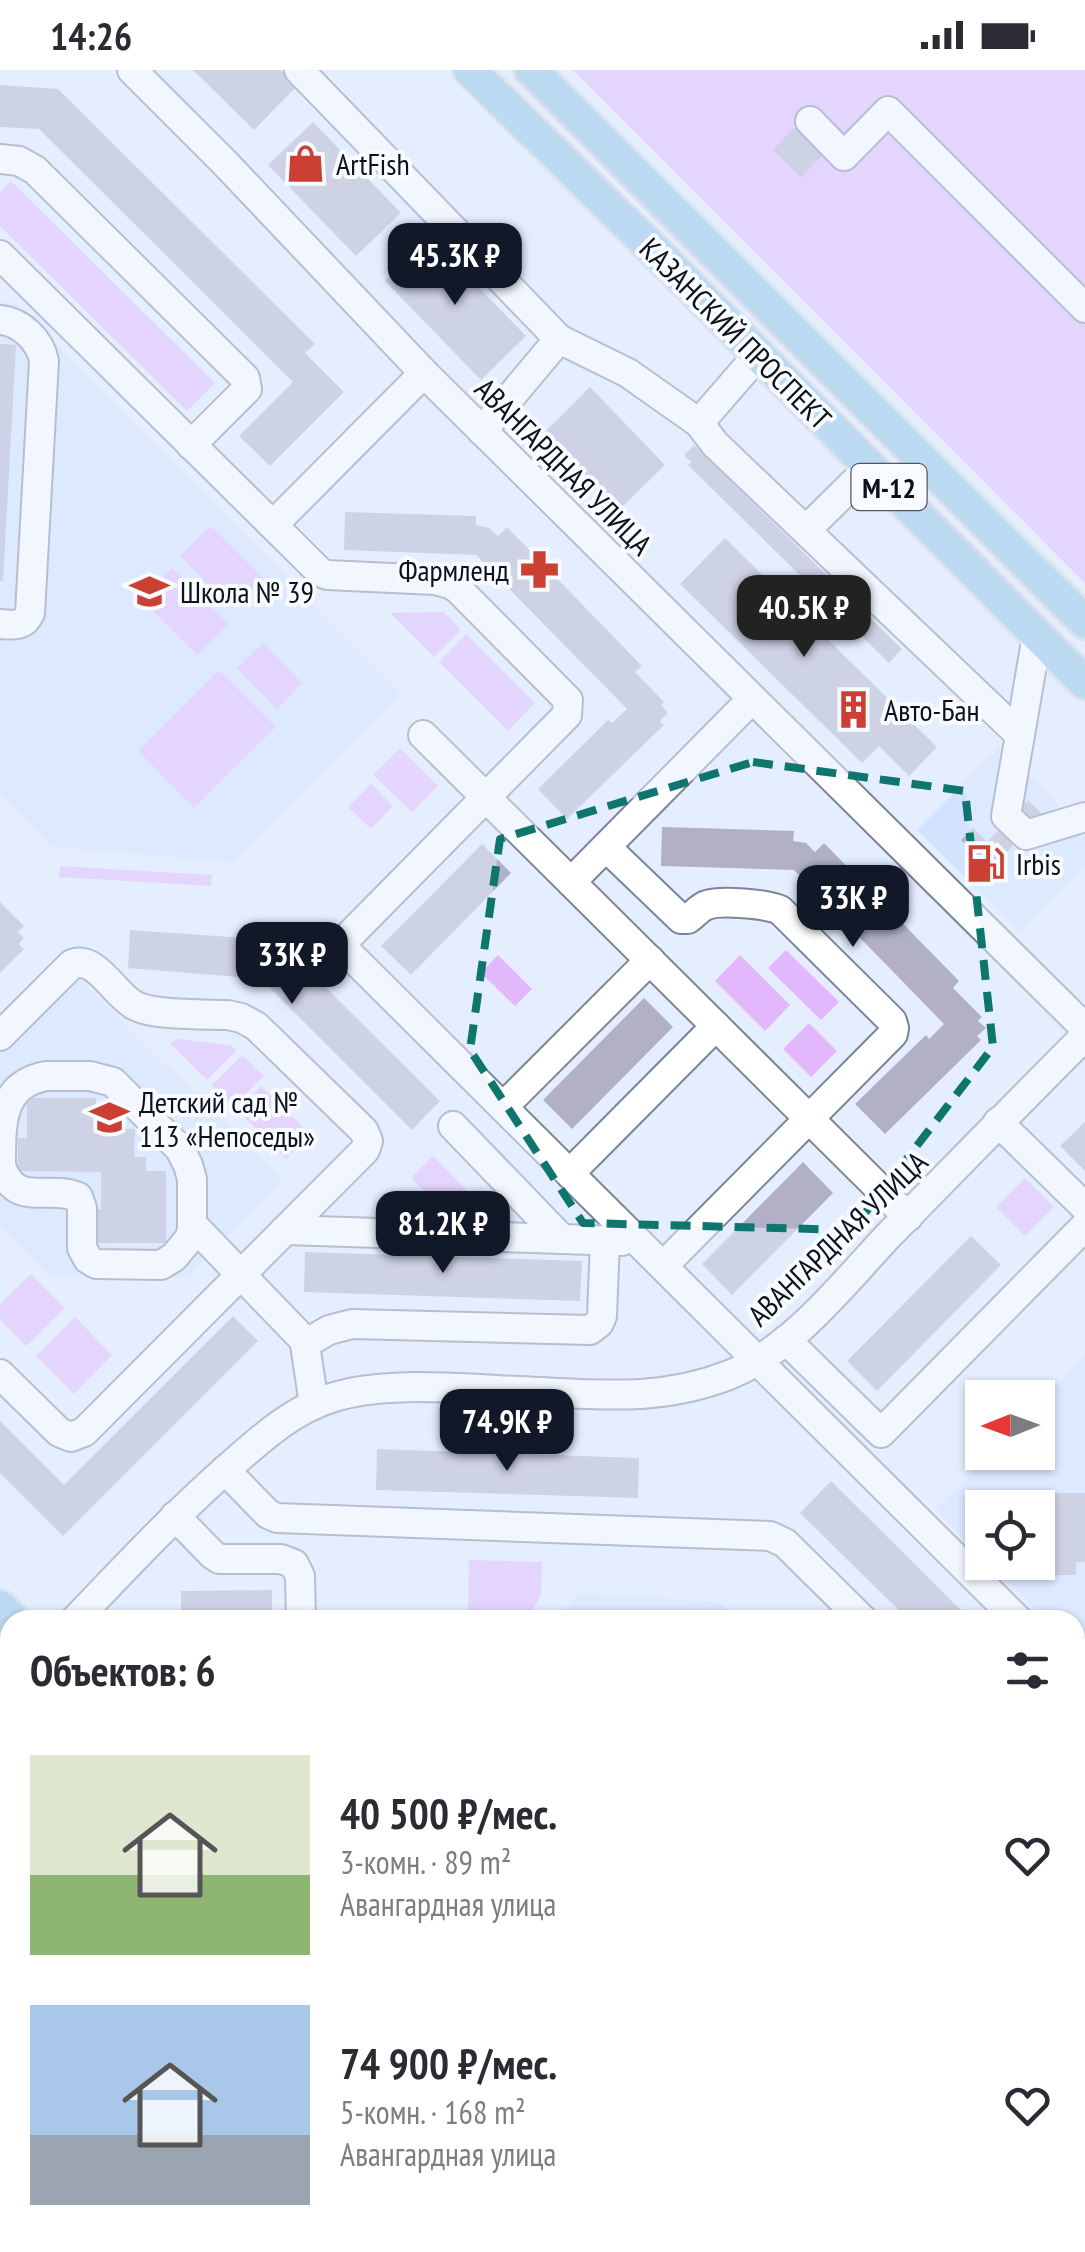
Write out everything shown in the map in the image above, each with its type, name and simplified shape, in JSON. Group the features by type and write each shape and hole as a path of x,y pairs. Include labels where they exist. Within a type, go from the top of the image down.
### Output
{"main road":[{"name":"КАЗАНСКИЙ ПРОСПЕКТ","path":"470,70 1085,684"},
{"name":"КАЗАНСКИЙ ПРОСПЕКТ","path":"531,70 1085,622"}],"street":[{"name":"АВАНГАРДНАЯ УЛИЦА","path":"132,70 424,372 1085,1028"},
{"path":"298,70 559,339 628,373 699,423 715,444 1020,735"},
{"path":"810,121 844,156 888,112 1085,308"},
{"path":"0,159 19,161 35,170 245,378 247,389 192,445"},
{"path":"0,255 322,574 450,584 568,700 567,715 340,945 1008,1610"},
{"path":"0,320 20,326 39,346 44,361 30,613 20,624 0,624"},
{"path":"482,430 559,339"},
{"path":"699,423 758,355"},
{"path":"272,525 424,372"},
{"path":"806,529 870,467"},
{"path":"1037,636 1006,816 1026,835 1085,818"},
{"path":"571,882 752,700"},
{"path":"423,735 908,1217"},
{"path":"606,847 680,919 688,919 712,904 780,910 892,1021 893,1034 664,1266"},
{"path":"504,1108 650,960"},
{"path":"0,1036 72,964 82,961 139,1008 228,1016 256,1026 364,1132 368,1141 365,1150 84,1432 77,1436 59,1432 0,1374"},
{"path":"570,1173 716,1026"},
{"name":"АВАНГАРДНАЯ УЛИЦА","path":"85,1610 225,1470 288,1418 314,1405 344,1394 390,1388 642,1396 688,1389 733,1374 758,1360 786,1340 1085,1036"},
{"path":"90,1076 112,1082 180,1149 192,1179 192,1224 188,1243 164,1263 101,1266 91,1262 82,1248 82,1208 78,1197 28,1194 12,1186 4,1175 2,1097 40,1077 90,1076"},
{"path":"998,1122 1085,1208"},
{"path":"452,1126 562,1239"},
{"path":"192,1224 298,1332 305,1344 314,1405"},
{"path":"786,1340 881,1434 1085,1226"},
{"path":"286,1230 638,1242"},
{"path":"305,1344 329,1330 352,1324 590,1330 602,1316 605,1240"},
{"path":"225,1470 268,1514 277,1518 770,1536 786,1543 853,1610"},
{"path":"175,1516 220,1559 289,1561 300,1576 300,1610"},
{"path":"289,1561 296,1519"}],"highlighted area":[{"path":"753,762 965,791 993,1047 852,1230 583,1223 470,1050 500,839"}],"shaded area":[{"path":"573,70 1085,70 1085,583"},
{"path":"11,181 215,383 187,411 0,226 0,192"},
{"name":"Школа № 39","path":"0,302 16,304 401,693 231,862 52,847 0,794"},
{"path":"211,526 263,578 232,609 180,556"},
{"path":"172,568 228,624 197,655 141,599"},
{"path":"444,612 461,630 434,657 390,613"},
{"path":"466,634 535,703 508,731 439,662"},
{"path":"263,643 302,683 277,709 237,668"},
{"path":"219,670 276,727 194,808 138,751"},
{"path":"1000,747 1085,831 1085,867 1020,932 917,830"},
{"path":"400,748 438,786 412,812 373,775"},
{"path":"371,784 393,806 371,829 348,807"},
{"path":"60,866 212,875 211,886 59,877"},
{"path":"786,950 839,1002 821,1020 768,968"},
{"path":"498,955 532,989 515,1006 481,973"},
{"path":"740,955 790,1005 765,1031 715,981"},
{"name":"Детский сад № 113 «Непоседы»","path":"77,977 283,1181 188,1277 50,1277 0,1227 0,1054"},
{"path":"809,1023 837,1051 811,1077 783,1049"},
{"path":"178,1039 230,1045 237,1050 207,1080 170,1043"},
{"path":"242,1055 264,1076 233,1106 212,1085"},
{"path":"261,1086 310,1134 286,1159 237,1110"},
{"path":"433,1156 484,1207 438,1205 411,1178"},
{"path":"1025,1178 1054,1207 1025,1236 996,1207"},
{"path":"31,1274 65,1308 26,1346 0,1320 0,1304"},
{"path":"75,1317 112,1355 74,1394 36,1356"},
{"path":"1085,1356 1085,1610 1036,1610 1005,1580 1055,1580 1055,1490 965,1490 965,1540 935,1510 974,1470 1055,1470 1055,1387"},
{"path":"469,1560 542,1562 541,1595 533,1610 468,1610"},
{"path":"578,1593 719,1602 727,1610 565,1610"}],"building":[{"path":"193,70 281,70 297,86 254,130"},
{"path":"0,85 58,89 315,344 305,353 344,392 270,466 239,436 293,382 39,129 0,127"},
{"path":"313,122 401,213 356,256 268,165"},
{"path":"795,127 823,154 801,178 773,150"},
{"path":"430,237 526,336 481,380 385,281"},
{"path":"0,344 16,345 3,581 0,581"},
{"path":"590,387 665,465 616,513 541,436"},
{"path":"694,445 902,649 889,663 688,465 691,462 684,455"},
{"path":"345,512 476,516 476,525 489,528 498,536 507,527 642,666 635,672 664,702 661,705 668,713 660,721 664,725 567,819 538,789 608,720 612,723 627,709 476,555 344,550"},
{"path":"725,538 937,747 909,776 879,746 862,763 680,584"},
{"path":"1028,800 1043,815 990,869 961,840 973,828 987,842"},
{"path":"662,827 794,831 793,841 806,843 815,852 824,843 959,981 953,988 982,1017 978,1021 986,1028 977,1036 981,1040 885,1134 855,1104 926,1035 929,1039 944,1024 794,870 661,866"},
{"path":"482,844 511,873 411,975 381,946"},
{"path":"0,902 24,926 18,932 24,938 19,944 24,949 0,973"},
{"path":"130,930 261,939 261,948 283,959 290,952 440,1101 412,1130 261,979 128,968"},
{"path":"644,998 673,1027 572,1129 543,1100"},
{"path":"27,1098 96,1098 96,1129 135,1129 134,1157 146,1157 146,1171 166,1171 166,1243 91,1243 91,1209 101,1209 101,1172 18,1171 18,1138 27,1138"},
{"path":"1085,1122 1085,1171 1060,1146"},
{"path":"803,1162 833,1193 732,1295 702,1264"},
{"path":"971,1236 1001,1265 877,1391 847,1361"},
{"path":"305,1252 582,1261 580,1301 304,1292"},
{"path":"233,1316 258,1341 63,1536 0,1473 0,1421 64,1485"},
{"path":"377,1449 639,1458 638,1498 376,1490"},
{"path":"831,1481 961,1610 899,1610 800,1513"},
{"path":"1055,1493 1085,1493 1085,1562 1076,1562 1076,1575 1055,1575"},
{"path":"272,1590 272,1610 181,1610 181,1591"}],"place":[{"name":"ArtFish","path":"306,163"},
{"name":"Фармленд","path":"539,569"},
{"name":"Школа № 39","path":"150,591"},
{"name":"Авто-Бан","path":"854,709"},
{"name":"Irbis","path":"986,863"},
{"name":"Детский сад № 113 «Непоседы»","path":"109,1118"}]}
